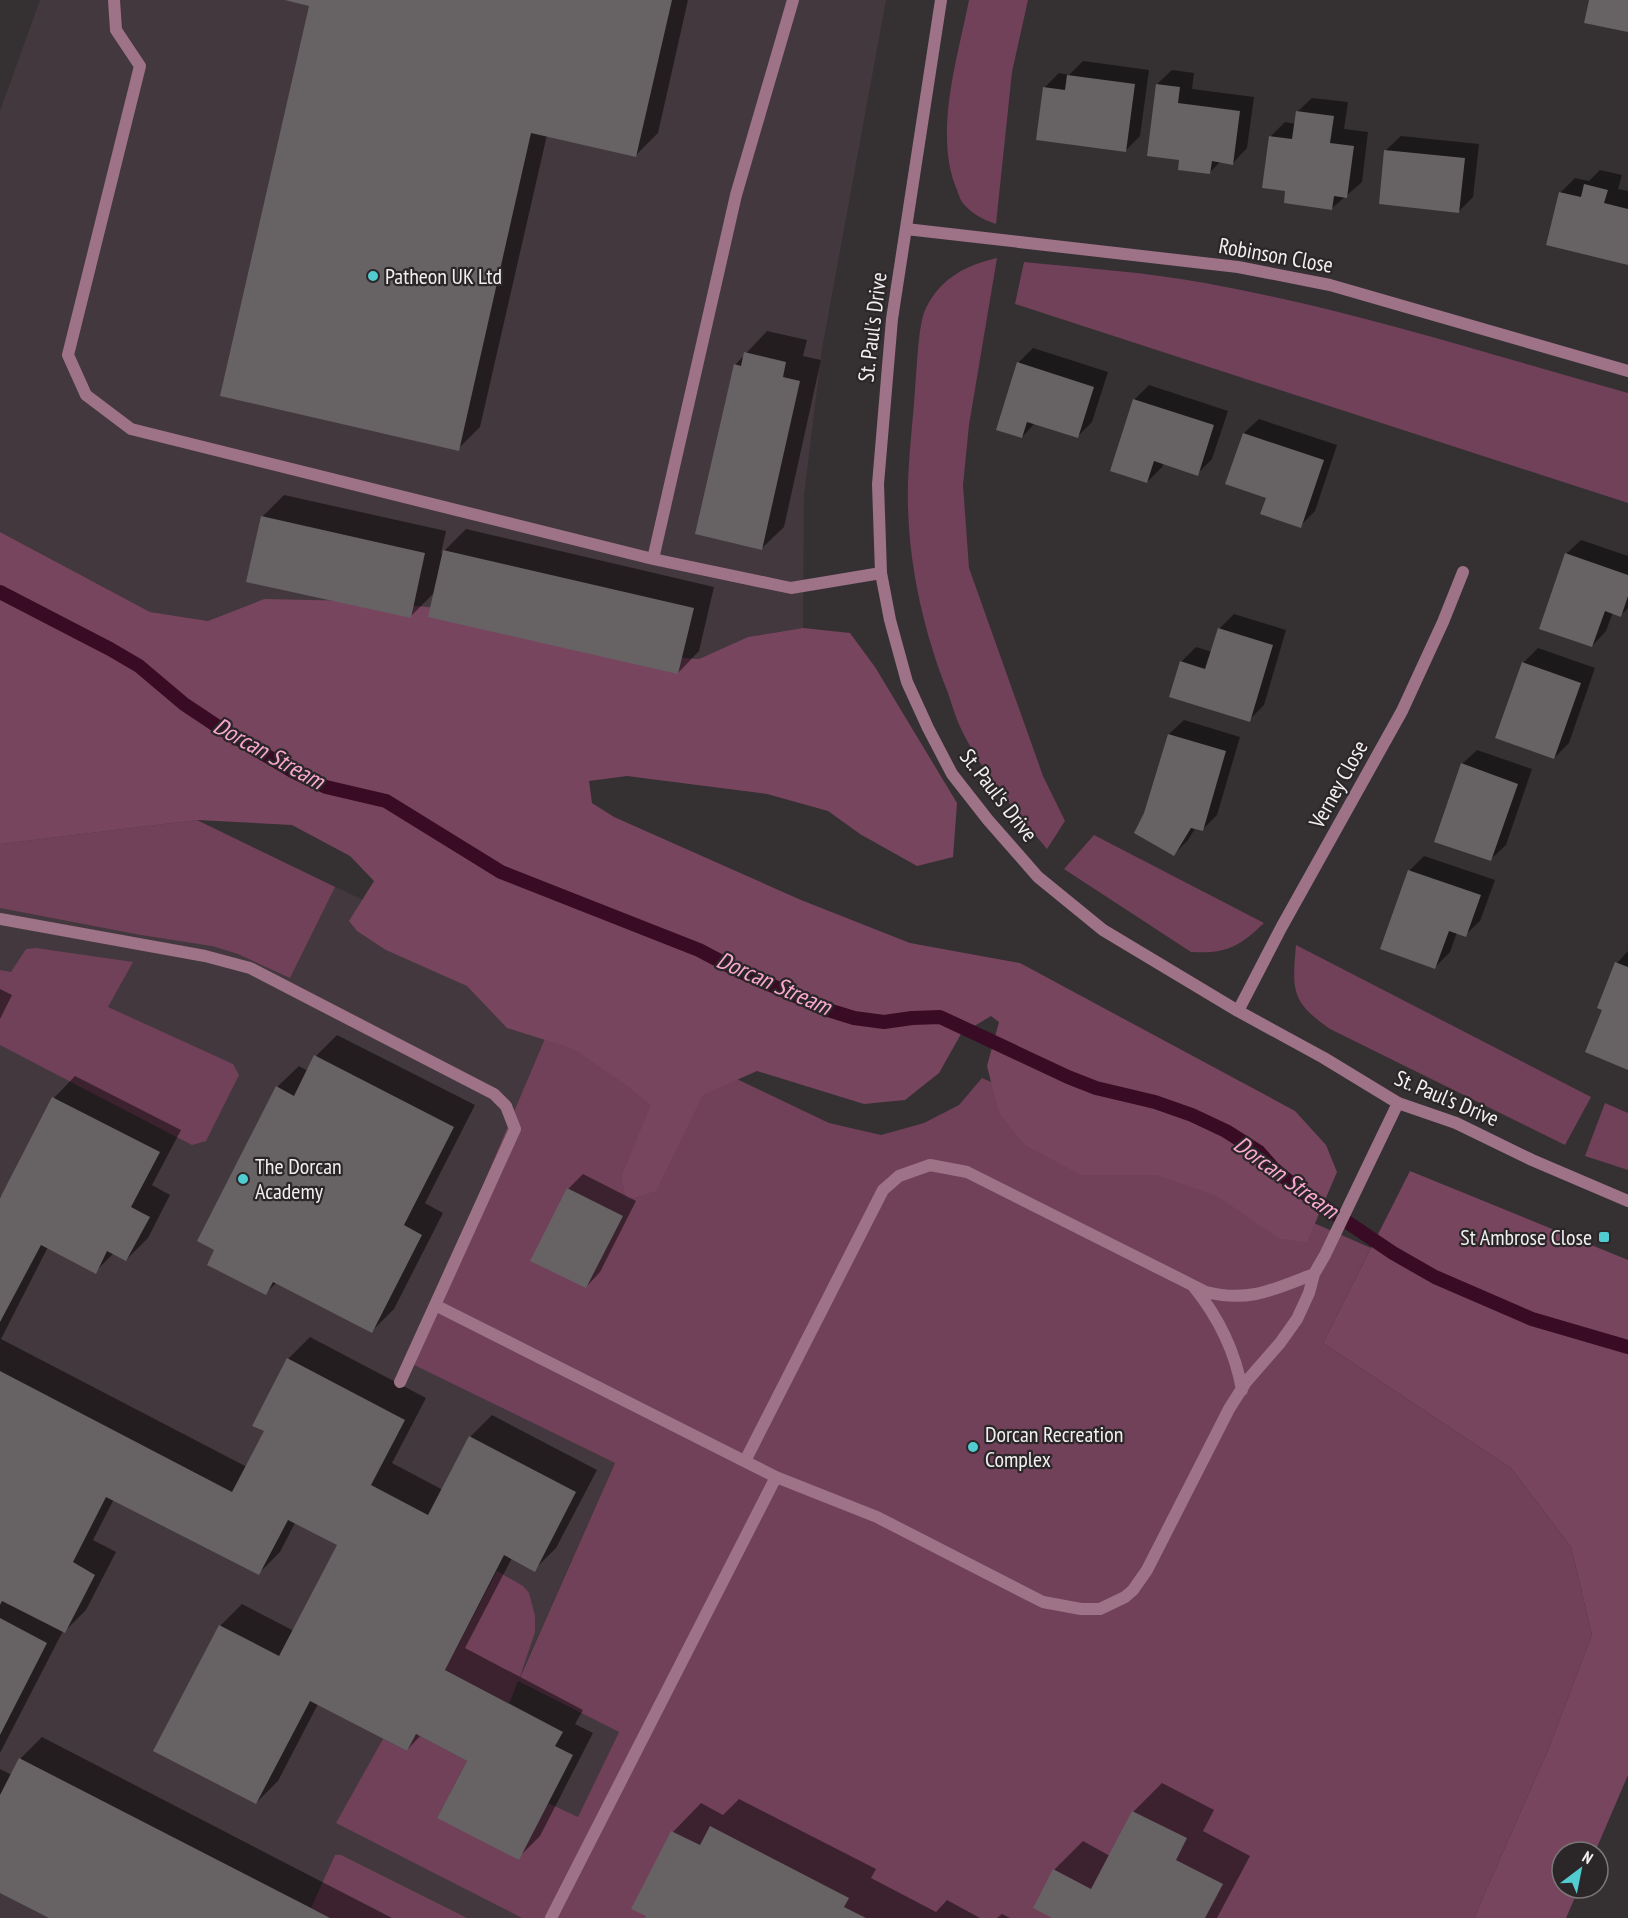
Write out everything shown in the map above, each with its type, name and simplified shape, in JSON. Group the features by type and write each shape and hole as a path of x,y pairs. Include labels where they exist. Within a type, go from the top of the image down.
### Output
{"street":[{"path":"114,0 116,30 140,66 68,355 86,395 131,429 653,559 791,588 881,573"},
{"path":"653,559 736,195 793,0"},
{"name":"St. Paul's Drive","path":"941,0 892,319 878,484 881,573 890,620 908,682 928,728 952,774 988,820 1038,877 1103,930 1398,1103 1456,1122 1532,1160 1628,1201"},
{"name":"Robinson Close","path":"906,229 1238,267 1318,282 1479,326 1628,371"},
{"name":"Verney Close","path":"1238,1011 1281,928 1402,711 1443,622 1462,572"},
{"path":"0,919 205,956 250,968 494,1094 506,1106 515,1129 400,1382"},
{"path":"435,1305 776,1477 877,1516 1043,1602 1081,1609 1100,1609 1125,1597 1133,1590 1147,1569 1229,1409 1297,1319 1309,1293 1314,1274 1398,1103"},
{"path":"745,1461 883,1190 899,1176 930,1165 966,1172 1206,1292 1226,1297 1246,1297 1314,1274"},
{"path":"1191,1284 1216,1316 1227,1338 1242,1390"},
{"path":"550,1918 776,1477"}],"shaded area":[{"path":"40,0 886,0 822,349 804,495 803,628 748,637 699,659 644,655 264,599 208,621 150,612 0,532 0,111"},
{"path":"969,0 1028,0 1012,72 996,224 978,216 962,202 950,168 947,145 950,95"},
{"path":"997,258 969,425 963,485 969,568 1043,776 1065,821 1047,849 990,778 960,726 923,617 910,537 909,460 918,347 923,315 939,289 956,274"},
{"path":"1024,262 1160,276 1259,294 1418,333 1628,393 1628,503 1015,304"},
{"path":"0,532 150,612 208,621 264,599 357,601 534,616 644,655 699,659 748,637 803,628 850,633 875,667 957,803 953,857 917,866 860,834 828,811 767,794 627,776 589,781 592,803 614,817 801,900 910,943 1020,963 1295,1111 1326,1145 1337,1172 1307,1242 1280,1239 1217,1196 1156,1175 1081,1175 1025,1145 999,1113 987,1066 999,1022 991,1016 961,1034 939,1073 905,1100 864,1104 757,1071 703,1095 656,1191 626,1200 622,1175 651,1105 574,1049 507,1028 467,986 386,950 357,931 349,921 374,881 350,856 292,825 197,820 0,844"},
{"name":"The Dorcan Academy","path":"0,726 563,996 409,1362 615,1463 518,1681 619,1732 530,1918 0,1918"},
{"path":"197,820 335,887 290,978 238,954 212,946 0,908 0,844"},
{"path":"1094,835 1264,923 1247,938 1231,947 1214,952 1191,952 1064,869"},
{"path":"1296,945 1591,1097 1565,1145 1330,1029 1308,1011 1297,994 1294,973"},
{"path":"36,948 133,962 108,1007 233,1064 239,1075 206,1141 192,1145 0,1045 0,970 11,972 26,949"},
{"name":"Dorcan Recreation Complex","path":"563,996 829,1123 881,1135 924,1123 959,1105 982,1078 1371,1248 1323,1343 1511,1468 1571,1547 1592,1635 1548,1750 1474,1918 522,1918 336,1823 383,1739 407,1751 416,1734 467,1761 437,1818 548,1803 578,1817 619,1732 518,1681 509,1704 445,1670 497,1571 523,1586 529,1593 535,1616 535,1632 519,1680 615,1463 408,1362"},
{"path":"1605,1103 1628,1113 1628,1170 1585,1156"},
{"path":"1410,1171 1628,1260 1628,1775 1600,1840 1550,1840 1550,1900 1574,1900 1566,1918 1474,1918 1548,1750 1592,1635 1571,1547 1511,1468 1323,1343"},
{"path":"335,1855 341,1855 467,1918 330,1918 311,1908"}],"building":[{"name":"Patheon UK Ltd","path":"285,0 672,0 636,157 531,133 459,451 220,396 309,6"},
{"path":"1589,0 1628,0 1628,32 1584,23"},
{"path":"1067,75 1135,84 1126,152 1036,140 1043,87 1065,90"},
{"path":"1156,84 1180,87 1178,103 1240,111 1233,165 1212,161 1210,174 1178,170 1179,160 1147,156"},
{"path":"1296,111 1334,116 1330,143 1354,146 1347,198 1334,196 1332,210 1284,203 1285,191 1262,188 1269,136 1292,139"},
{"path":"1384,150 1465,158 1459,213 1379,204"},
{"path":"1584,184 1608,190 1604,203 1628,209 1628,265 1546,245 1559,192 1581,197"},
{"path":"744,352 786,362 783,377 800,381 762,550 695,534 734,364 741,366"},
{"path":"1017,362 1094,387 1078,438 1027,422 1022,438 996,430"},
{"path":"1133,399 1214,425 1198,476 1154,461 1147,483 1110,471"},
{"path":"1243,433 1324,460 1301,528 1260,514 1266,498 1225,484"},
{"path":"261,516 425,553 411,618 246,582"},
{"path":"443,550 694,608 678,674 428,617"},
{"path":"1565,553 1628,575 1628,596 1621,617 1605,611 1592,647 1539,629"},
{"path":"1218,628 1273,645 1250,722 1169,697 1180,661 1205,669"},
{"path":"1522,662 1581,683 1554,759 1495,738"},
{"path":"1168,734 1226,751 1203,831 1191,828 1174,856 1134,833 1144,813"},
{"path":"1461,763 1518,784 1491,861 1434,842"},
{"path":"1408,870 1481,895 1466,937 1449,931 1435,969 1380,949"},
{"path":"1615,962 1628,967 1628,1070 1585,1052 1602,1010 1597,1008"},
{"path":"314,1055 454,1127 404,1225 422,1235 372,1333 273,1282 266,1295 207,1265 214,1250 197,1241 276,1086 294,1096"},
{"path":"52,1097 160,1152 131,1207 150,1217 126,1261 107,1251 96,1274 41,1245 0,1322 0,1198"},
{"path":"567,1188 623,1216 586,1288 530,1261"},
{"path":"287,1358 405,1420 371,1485 428,1515 469,1436 576,1492 535,1572 504,1555 445,1670 563,1732 555,1746 573,1755 519,1860 437,1818 467,1761 416,1734 407,1751 310,1701 256,1804 153,1751 219,1625 279,1656 337,1545 288,1520 259,1575 106,1497 73,1562 95,1575 65,1633 2,1601 0,1605 0,1371 232,1492 264,1431 252,1426"},
{"path":"0,1618 47,1643 0,1735"},
{"path":"19,1758 330,1918 49,1918 0,1893 0,1795"},
{"path":"1132,1811 1187,1838 1176,1860 1223,1884 1205,1918 1052,1918 1033,1908 1053,1869 1091,1889"},
{"path":"710,1826 849,1898 844,1907 866,1918 645,1918 646,1916 631,1909 671,1831 700,1845"}],"waterway":[{"name":"Dorcan Stream","path":"0,592 139,666 184,704 294,772 326,787 386,801 501,872 699,950 739,971 825,1009 854,1018 884,1022 940,1017 1096,1088 1155,1102 1192,1115 1226,1131 1259,1152 1273,1168 1298,1189 1393,1253 1435,1277 1532,1319 1628,1347"}],"place":[{"name":"Patheon UK Ltd","path":"373,276"},
{"name":"The Dorcan Academy","path":"243,1179"},
{"name":"St Ambrose Close","path":"1604,1237"},
{"name":"Dorcan Recreation Complex","path":"973,1447"}]}
